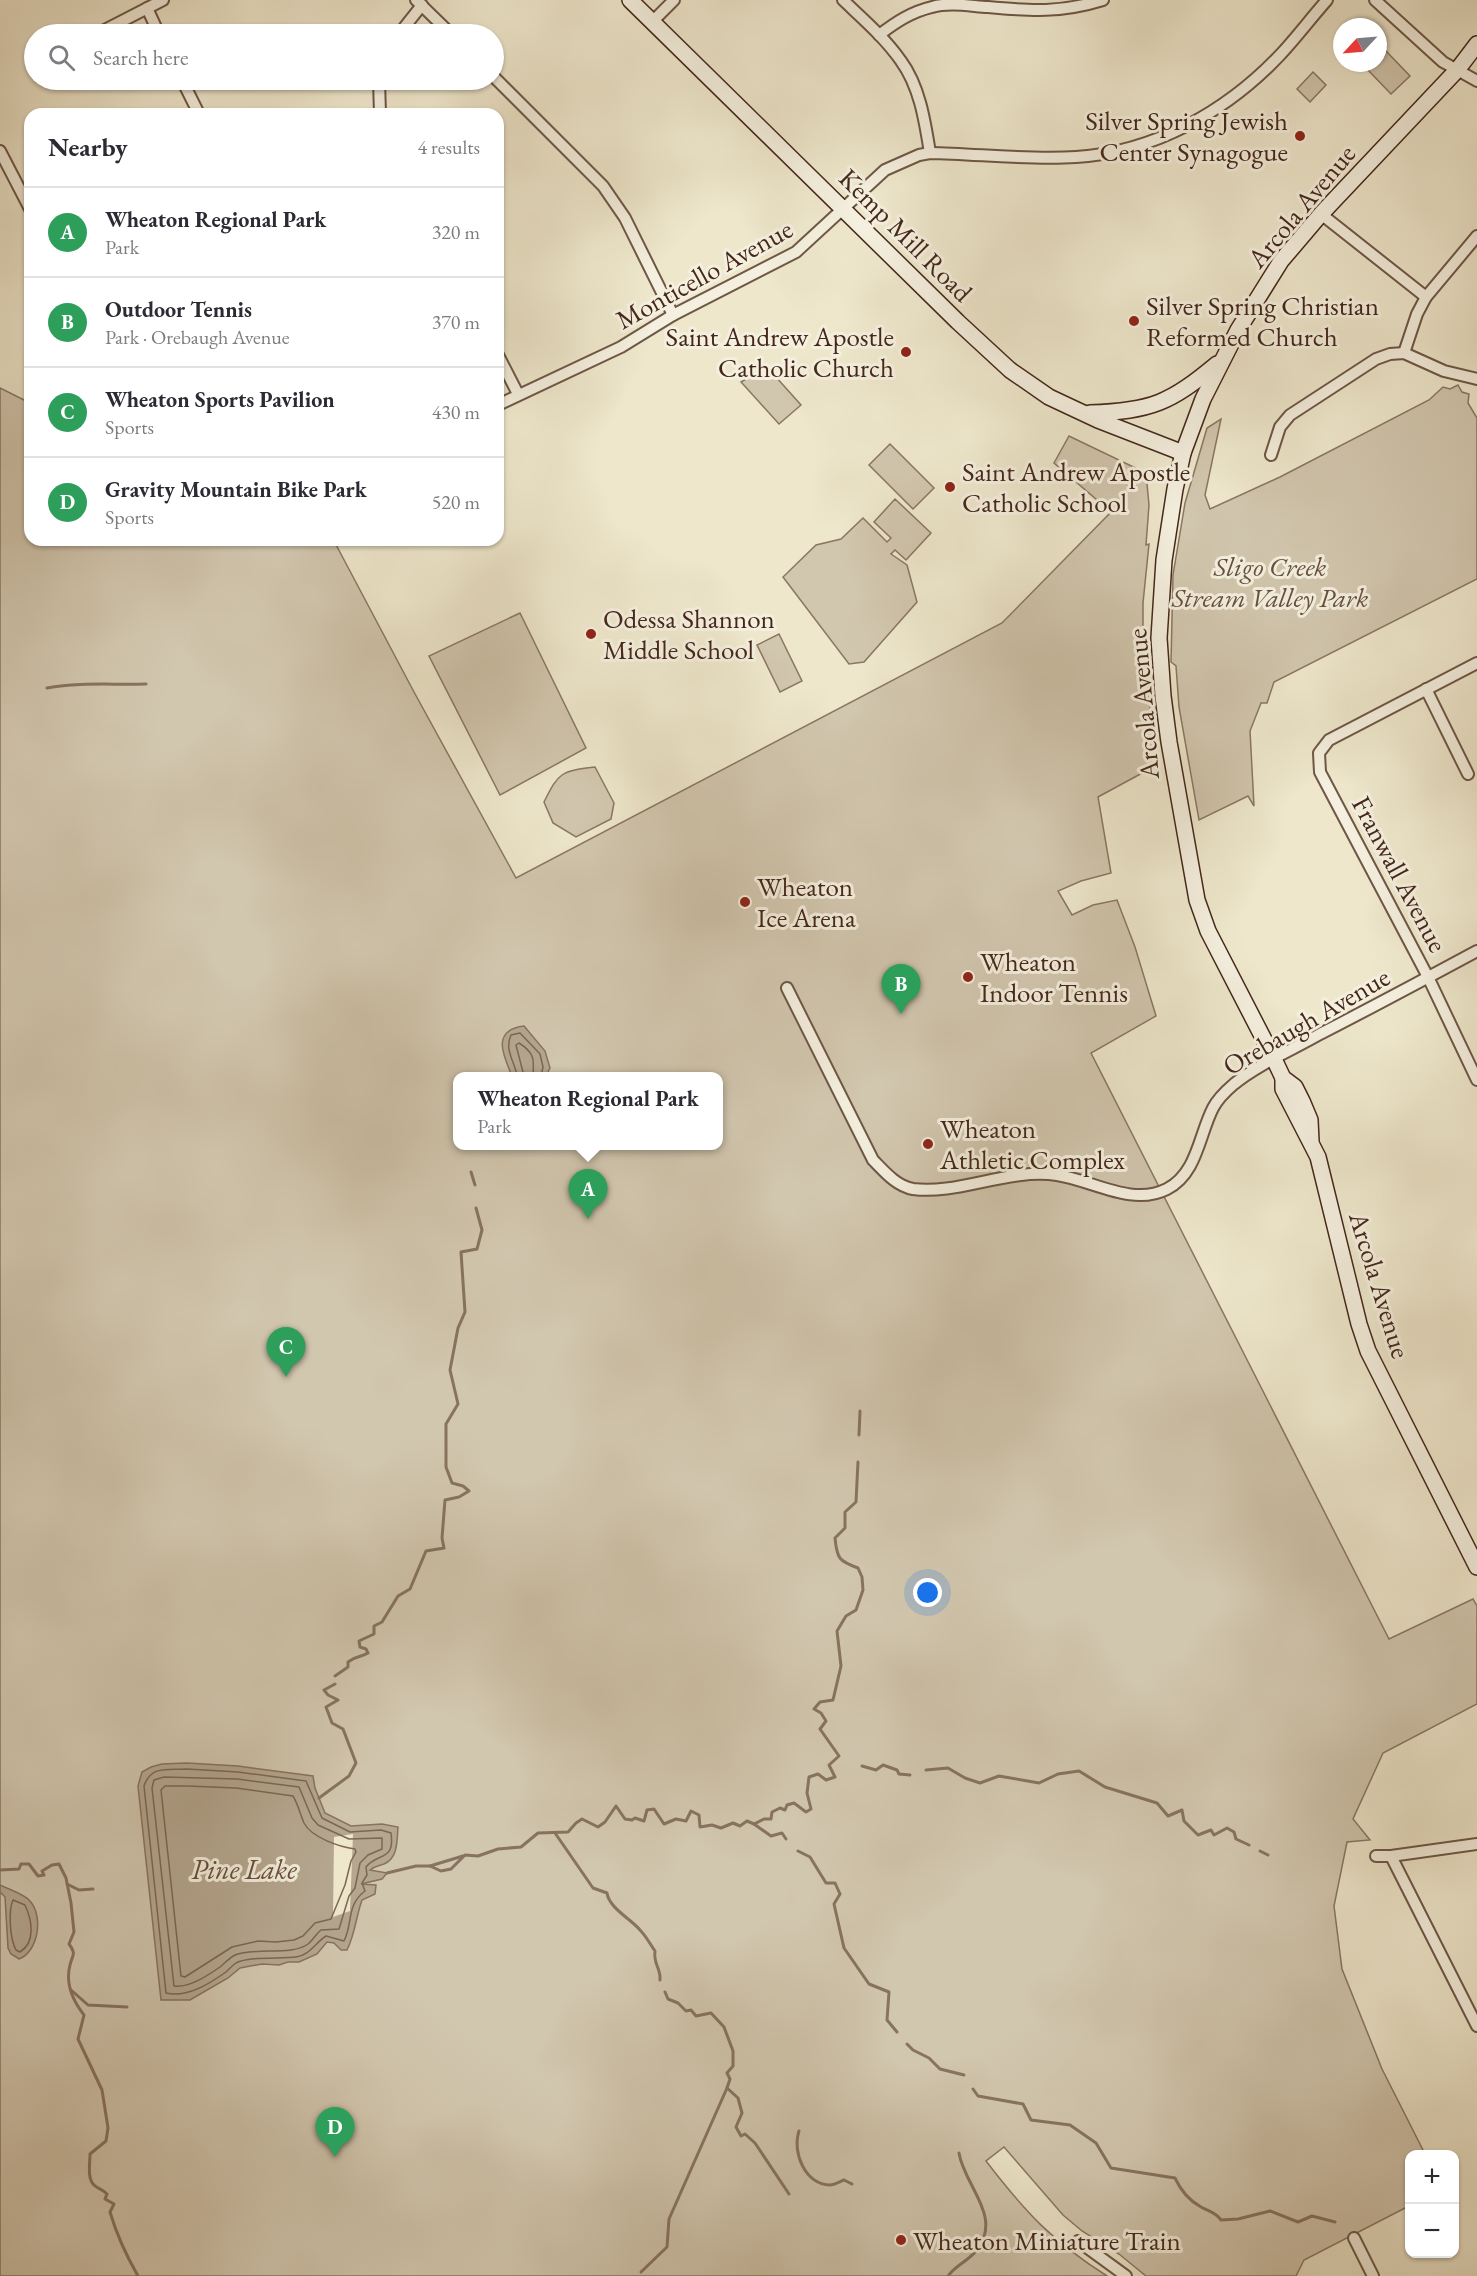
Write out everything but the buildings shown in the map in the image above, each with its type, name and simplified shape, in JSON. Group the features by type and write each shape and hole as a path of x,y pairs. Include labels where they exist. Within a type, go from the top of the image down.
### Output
{"street":[{"path":"116,24 163,0"},
{"name":"Kemp Mill Road","path":"630,0 958,322 1010,370 1049,398 1183,453"},
{"path":"652,22 674,0"},
{"path":"843,0 902,61 915,87 924,116 930,153"},
{"path":"879,35 906,15 934,6 955,5 1044,12 1074,8 1103,0"},
{"name":"Monticello Avenue","path":"504,402 621,347 673,315 796,252 885,170 919,155 930,153 1040,158 1079,157 1122,150 1168,135 1211,113 1250,84 1280,56 1327,0"},
{"path":"1375,0 1443,62 1477,81"},
{"path":"405,24 419,3 441,24"},
{"path":"147,8 154,24"},
{"name":"Arcola Avenue","path":"1477,44 1458,69 1281,261 1223,358 1203,399 1183,453 1164,560 1159,638 1168,742 1197,900 1208,932 1284,1078 1283,1089 1318,1157 1359,1324 1368,1351 1477,1566"},
{"path":"504,87 603,186 625,218 673,315"},
{"path":"187,90 197,108"},
{"path":"379,90 380,108"},
{"path":"0,151 24,197"},
{"path":"1322,214 1426,297"},
{"path":"1404,353 1417,314 1426,297 1477,236"},
{"path":"1271,455 1280,427 1290,415 1376,359 1404,353 1444,371 1477,379"},
{"path":"1084,414 1125,411 1157,404 1183,391 1223,358"},
{"path":"504,367 518,394"},
{"path":"1468,774 1426,689 1477,663"},
{"name":"Franwall Avenue","path":"1426,689 1329,740 1318,753 1320,772 1428,977 1477,1080"},
{"name":"Orebaugh Avenue","path":"787,988 873,1160 889,1178 910,1189 939,1190 1024,1174 1056,1175 1124,1193 1152,1195 1181,1179 1193,1161 1213,1106 1233,1085 1274,1059 1477,951"},
{"path":"1376,1856 1477,1844"},
{"path":"1391,1856 1477,2026"},
{"path":"1354,2238 1373,2276"},
{"path":"1078,2241 1126,2276"}],"green space":[{"path":"1387,52 1410,76 1391,94 1370,72 1387,72"},
{"path":"1313,72 1326,85 1310,102 1297,89"},
{"path":"767,367 801,405 779,424 741,382"},
{"name":"Sligo Creek Stream Valley Park","path":"1458,385 1462,392 1469,394 1468,403 1477,418 1477,579 1274,682 1267,703 1261,703 1250,731 1254,806 1248,796 1199,820 1179,707 1176,666 1171,662 1173,575 1185,503 1207,428 1221,419 1205,495 1210,509 1280,477 1429,400 1443,387 1450,389"},
{"path":"0,388 24,400 24,546 337,546 516,878 1002,623 1111,512 1054,463 1069,436 1146,473 1149,505 1146,545 1149,544 1143,603 1143,650 1157,765 1098,797 1111,873 1081,881 1058,891 1072,915 1093,905 1117,900 1135,947 1156,1016 1091,1053 1389,1639 1473,1599 1477,1606 1477,1704 1383,1753 1353,1819 1370,1840 1347,1842 1334,1906 1342,1969 1382,2069 1423,2150 1405,2150 1405,2208 1304,2260 1296,2276 1146,2276 1063,2215 1004,2147 986,2161 1041,2225 1107,2276 0,2276"},
{"path":"890,444 934,488 913,509 869,465"},
{"path":"895,499 931,533 906,560 895,550 891,554 907,565 917,602 864,662 849,664 783,577 816,545 841,539 863,518 887,542 891,538 874,522"},
{"path":"520,613 586,748 500,795 429,656"},
{"path":"779,634 802,681 780,692 757,645"},
{"path":"595,767 614,803 611,819 576,837 553,823 544,802 562,775"}],"water":[{"path":"524,1026 545,1051 550,1068 548,1072 510,1072 502,1045 503,1038 514,1028"},
{"name":"Pine Lake","path":"187,1763 238,1766 313,1776 325,1813 351,1826 382,1824 398,1827 396,1848 392,1858 370,1870 387,1873 382,1879 361,1884 376,1885 375,1894 362,1900 347,1950 341,1950 334,1943 327,1942 317,1954 299,1962 240,1968 228,1978 190,2000 161,2000 138,1786 142,1772 151,1767"},
{"path":"0,1885 27,1898 37,1916 35,1942 26,1955 19,1959 11,1954 8,1948 5,1897 0,1892"}],"pier":[{"path":"353,1834 350,1911 333,1917 334,1837"}],"waterway":[{"path":"47,688 83,684 146,684"},
{"path":"471,1172 475,1185"},
{"path":"335,1676 348,1667 348,1662 368,1653 366,1649 360,1647 359,1641 374,1634 374,1626 382,1622 398,1596 410,1589 426,1551 444,1548 442,1538 445,1500 459,1497 469,1491 463,1486 452,1483 446,1467 446,1424 458,1404 450,1370 458,1328 465,1312 461,1252 477,1249 482,1230 476,1208"},
{"path":"859,1435 860,1411"},
{"path":"387,1873 416,1866 430,1866 441,1871 451,1869 465,1855 478,1856 498,1849 521,1847 538,1833 568,1832 582,1819 598,1827 605,1822 616,1806 625,1819 635,1818 644,1821 647,1810 654,1809 664,1824 676,1819 686,1821 691,1811 699,1815 700,1827 712,1825 721,1828 733,1823 740,1826 747,1821 754,1824 764,1819 771,1819 772,1812 780,1808 785,1810 787,1805 794,1803 806,1812 811,1809 807,1793 809,1777 818,1774 826,1780 835,1777 829,1765 839,1756 820,1729 826,1721 821,1713 814,1709 820,1702 833,1700 841,1666 837,1631 846,1616 856,1610 863,1590 862,1577 858,1568 840,1558 835,1538 845,1528 845,1512 856,1502 858,1462"},
{"path":"319,1798 349,1776 356,1763 343,1729 332,1723 326,1707 338,1700 324,1690 335,1684"},
{"path":"862,1766 876,1770 883,1765 897,1770 899,1774 910,1775"},
{"path":"926,1770 948,1768 965,1778 980,1783 999,1776 1039,1783 1058,1774 1079,1771 1105,1787 1157,1803 1168,1816 1182,1810 1184,1821 1198,1835 1211,1830 1214,1835 1227,1828 1234,1832 1236,1839 1249,1845"},
{"path":"754,1824 771,1836 782,1833 786,1839"},
{"path":"555,1833 593,1888 607,1893 612,1904 646,1937 655,1951 660,1980"},
{"path":"798,1851 810,1857 826,1883 835,1883 840,1894 834,1904 844,1948 869,1984 889,1992 887,2020 897,2032"},
{"path":"1260,1851 1268,1855"},
{"path":"430,1866 463,1856"},
{"path":"0,1870 19,1869 21,1864 29,1864 38,1876 44,1875 42,1871 52,1865 59,1864 66,1878 74,1932 69,1944 73,1953 69,1985 73,1998 84,2015 78,2039 102,2090 108,2128 106,2141 90,2154 90,2175 94,2185 107,2194 105,2199 114,2204 110,2212 122,2245 138,2276"},
{"path":"67,1884 79,1890 93,1889"},
{"path":"71,1990 88,2005 127,2007"},
{"path":"665,1992 668,1999 678,2003 686,2011 691,2010 696,2016 711,2013 724,2027 733,2051 733,2066 727,2073 730,2079 727,2088 738,2098 742,2113 736,2127 741,2136 745,2134 755,2143 789,2194"},
{"path":"907,2044 913,2050 929,2058 940,2069 964,2075"},
{"path":"641,2272 667,2247 669,2219 727,2088"},
{"path":"973,2089 978,2096 1023,2104 1031,2120 1070,2125 1096,2143 1111,2168 1175,2178 1189,2198 1221,2220 1238,2219 1270,2211 1298,2222 1312,2216 1335,2222"},
{"path":"799,2131 797,2149 802,2166 807,2173 821,2183 832,2185 844,2180 852,2184"},
{"path":"948,2276 976,2251 984,2238 986,2226 980,2202 962,2165 959,2153"}],"place":[{"name":"Silver Spring Jewish Center Synagogue","path":"1300,136"},
{"name":"Silver Spring Christian Reformed Church","path":"1134,321"},
{"name":"Saint Andrew Apostle Catholic Church","path":"906,352"},
{"name":"Saint Andrew Apostle Catholic School","path":"950,487"},
{"name":"Odessa Shannon Middle School","path":"591,634"},
{"name":"Wheaton Ice Arena","path":"745,902"},
{"name":"Wheaton Indoor Tennis","path":"968,977"},
{"name":"Outdoor Tennis","path":"901,1014"},
{"name":"Wheaton Athletic Complex","path":"928,1144"},
{"name":"Wheaton Regional Park","path":"588,1219"},
{"name":"Wheaton Sports Pavilion","path":"286,1377"},
{"name":"Gravity Mountain Bike Park","path":"335,2157"},
{"name":"Wheaton Miniature Train","path":"901,2240"}]}
